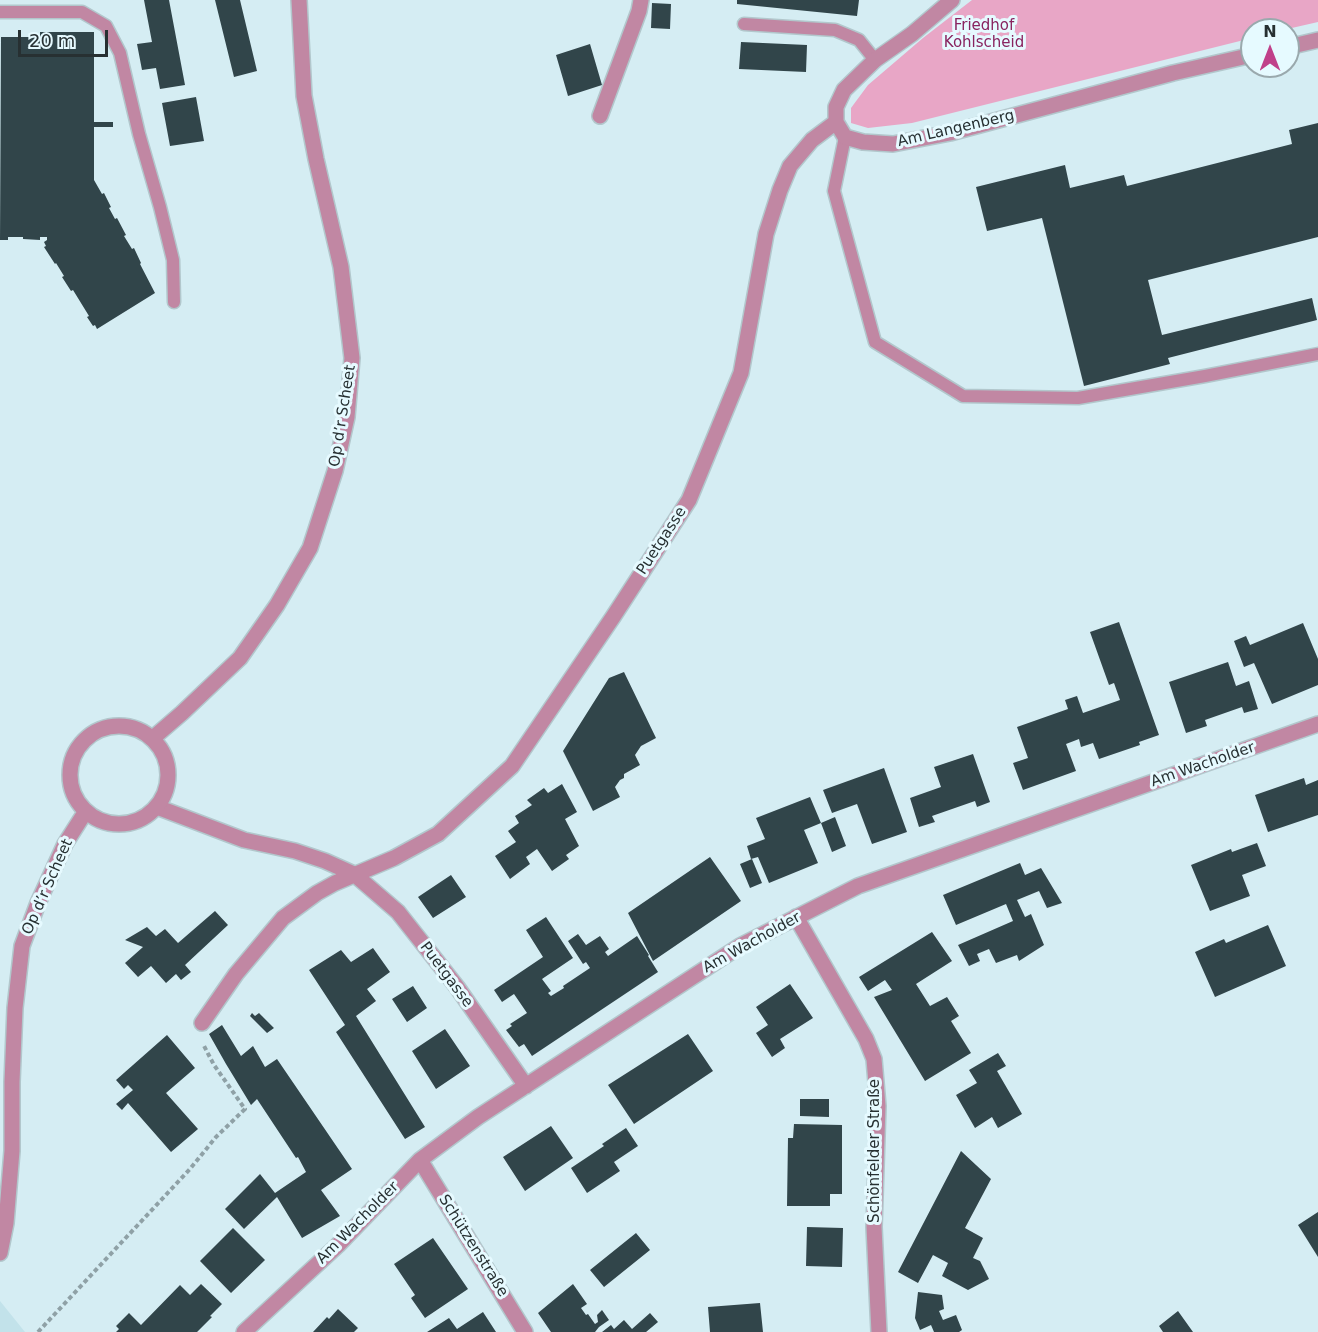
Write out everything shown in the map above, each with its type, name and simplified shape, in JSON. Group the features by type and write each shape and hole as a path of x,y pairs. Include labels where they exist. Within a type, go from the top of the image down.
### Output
{"street":[{"name":"Op d’r Scheet","path":"153,738 240,658 277,605 310,548 335,471 346,417 352,358 340,267 304,96 299,0"},
{"path":"600,116 641,0"},
{"path":"845,137 836,122 836,107 844,90 875,60 912,34 952,0"},
{"path":"1300,44 1318,40"},
{"name":"Am Langenberg","path":"845,137 863,142 893,144 950,133 1173,73 1240,58"},
{"name":"Puetgasse","path":"202,1023 236,974 283,918 317,892 394,858 438,834 512,766 689,500 741,373 766,234 780,190 790,166 812,140 836,122"},
{"name":"Am Wacholder","path":"244,1332 338,1245 420,1160 478,1117 740,946 858,886 1318,724"},
{"path":"121,725 137,729 153,738 166,759 169,771 164,796 157,807 147,816 135,822 122,824 97,819 86,811 77,801 70,774 72,760 78,748 89,736 104,728 121,725"},
{"name":"Puetgasse","path":"157,807 244,840 295,851 354,874 398,912 457,987 526,1086"},
{"name":"Op d’r Scheet","path":"0,1253 6,1223 12,1151 15,1008 22,946 38,903 65,844 86,811"},
{"name":"Schönfelder Straße","path":"796,917 866,1039 874,1059 878,1106 874,1227 879,1332"},
{"name":"Schützenstraße","path":"420,1160 525,1332"}],"lane":[{"path":"0,12 82,12 106,26 120,53 139,134 160,207 173,260 174,302"},
{"path":"744,24 835,30 859,40 875,60"},
{"path":"845,137 834,191 875,342 963,396 1078,398 1318,354"}],"path":[{"path":"38,1332 245,1108 214,1065 200,1038 202,1023"}],"shaded area":[{"path":"0,1301 25,1332 0,1332"}],"green space":[{"name":"Friedhof Kohlscheid","path":"972,0 1318,0 1318,22 1300,26 1300,18 1240,18 1240,41 912,123 868,128 851,123 851,108 868,85"}],"building":[{"path":"144,0 169,0 185,85 160,89 156,68 142,70 137,44 152,42"},
{"path":"215,0 240,0 257,71 234,77"},
{"path":"737,0 859,0 857,16 737,4"},
{"path":"652,3 671,4 670,29 651,28"},
{"path":"40,32 94,32 94,122 113,122 113,127 94,127 94,180 102,194 104,193 111,207 109,208 126,235 124,236 132,249 134,248 155,293 97,329 87,317 89,316 44,247 47,237 40,237 40,240 8,237 8,240 0,240 1,37 40,37"},
{"path":"741,42 807,45 806,72 739,69"},
{"path":"590,44 602,85 568,96 556,55"},
{"path":"196,97 204,141 170,146 162,103"},
{"path":"1318,123 1318,237 1148,280 1162,335 1312,298 1317,320 1168,358 1170,364 1084,386 1042,218 987,231 976,187 1065,165 1070,188 1124,175 1127,186 1292,144 1289,130"},
{"path":"1119,622 1159,735 1139,742 1140,745 1099,759 1093,743 1081,747 1079,739 1066,744 1076,771 1023,790 1013,763 1028,758 1017,727 1068,709 1065,700 1077,696 1083,713 1120,700 1114,683 1109,685 1090,632"},
{"path":"1303,623 1318,659 1318,685 1272,704 1254,663 1244,667 1234,641 1246,636 1250,645"},
{"path":"1228,662 1236,686 1249,681 1258,709 1244,713 1242,707 1205,720 1207,726 1186,733 1169,682"},
{"path":"624,672 656,738 641,746 635,755 640,765 624,774 624,778 615,787 620,797 593,811 563,751 609,678"},
{"path":"973,754 990,802 977,807 975,801 932,816 935,822 919,827 910,798 941,787 934,767"},
{"path":"884,768 907,832 872,844 857,804 832,813 823,790"},
{"path":"1304,778 1306,785 1318,780 1318,815 1268,832 1255,795"},
{"path":"562,784 577,812 565,819 579,846 566,855 569,859 552,871 537,849 526,857 530,864 510,879 495,856 516,842 508,831 519,823 515,816 532,805 527,800 544,788 548,793"},
{"path":"810,797 821,823 804,830 818,863 769,883 758,857 751,859 747,846 765,839 756,818"},
{"path":"835,817 846,846 832,852 821,823"},
{"path":"1257,843 1266,866 1242,875 1250,896 1210,911 1191,865 1231,849 1232,852"},
{"path":"710,857 741,901 653,961 628,913"},
{"path":"752,859 762,883 750,888 740,864"},
{"path":"1020,863 1025,875 1041,868 1062,903 1047,908 1039,891 1017,900 1025,917 1031,914 1044,945 1019,961 1017,955 996,963 989,949 977,954 980,961 969,966 958,945 1013,921 1006,904 956,925 943,895"},
{"path":"451,875 466,897 433,918 418,897"},
{"path":"215,911 228,925 185,965 191,972 181,980 176,974 166,983 151,966 138,977 125,963 143,947 125,940 147,927 156,936 165,929 178,943"},
{"path":"546,917 573,958 542,979 551,991 548,993 551,996 590,968 586,962 583,964 568,941 578,934 586,945 600,936 609,949 605,952 608,956 637,936 658,972 532,1056 524,1044 519,1047 506,1030 512,1026 510,1024 527,1013 514,994 502,1002 494,990 543,957 526,930"},
{"path":"1268,925 1286,966 1215,997 1195,952 1224,939 1226,943"},
{"path":"932,932 952,961 916,984 930,1006 947,997 959,1016 951,1021 971,1053 925,1081 874,997 892,990 885,980 868,991 859,977"},
{"path":"373,948 390,972 367,989 376,1001 356,1016 425,1127 405,1139 336,1032 345,1025 309,970 341,950 351,962"},
{"path":"790,984 813,1018 780,1039 785,1048 772,1057 756,1033 768,1025 756,1007"},
{"path":"413,986 427,1008 407,1022 392,999"},
{"path":"252,1013 255,1016 259,1013 274,1028 267,1033 250,1016"},
{"path":"222,1025 241,1056 253,1046 265,1067 277,1059 352,1169 321,1190 340,1216 302,1238 277,1197 244,1229 225,1209 260,1174 275,1193 306,1172 257,1099 251,1105 226,1064 209,1034"},
{"path":"445,1029 470,1066 436,1089 412,1051"},
{"path":"688,1034 713,1071 634,1124 608,1085"},
{"path":"167,1035 195,1068 166,1093 198,1129 171,1152 128,1103 122,1110 116,1104 133,1090 128,1085 124,1089 116,1080"},
{"path":"998,1053 1006,1066 997,1071 1022,1114 998,1128 992,1117 975,1128 956,1095 977,1083 969,1070"},
{"path":"800,1099 829,1099 829,1117 800,1116"},
{"path":"794,1124 842,1125 842,1194 830,1194 830,1206 787,1206 788,1138 793,1138"},
{"path":"551,1126 573,1158 525,1191 503,1157"},
{"path":"626,1128 638,1146 614,1162 620,1171 587,1193 571,1168"},
{"path":"961,1151 991,1179 965,1228 983,1238 973,1258 980,1261 989,1279 968,1290 942,1276 948,1263 933,1255 918,1283 898,1272"},
{"path":"1318,1212 1318,1257 1298,1225"},
{"path":"807,1227 843,1228 842,1267 806,1266"},
{"path":"233,1228 265,1260 231,1293 200,1261"},
{"path":"636,1233 650,1250 604,1287 590,1270"},
{"path":"433,1238 468,1289 425,1318 411,1298 415,1295 394,1264"},
{"path":"201,1284 222,1304 197,1332 116,1332 119,1329 116,1326 129,1313 141,1325 180,1285 190,1295"},
{"path":"573,1284 587,1304 581,1308 595,1324 598,1322 597,1315 602,1310 609,1320 595,1332 551,1332 538,1313"},
{"path":"918,1292 942,1295 944,1309 939,1311 943,1320 956,1315 962,1330 934,1332 931,1325 920,1330 915,1318"},
{"path":"760,1303 763,1332 710,1332 708,1307"},
{"path":"338,1309 358,1328 354,1332 313,1332 327,1317 329,1319"},
{"path":"1178,1311 1193,1332 1163,1332 1159,1326"},
{"path":"483,1312 496,1332 427,1332 449,1318 457,1329"},
{"path":"650,1313 658,1322 646,1332 602,1332 611,1325 614,1329 624,1320 632,1329"}]}
